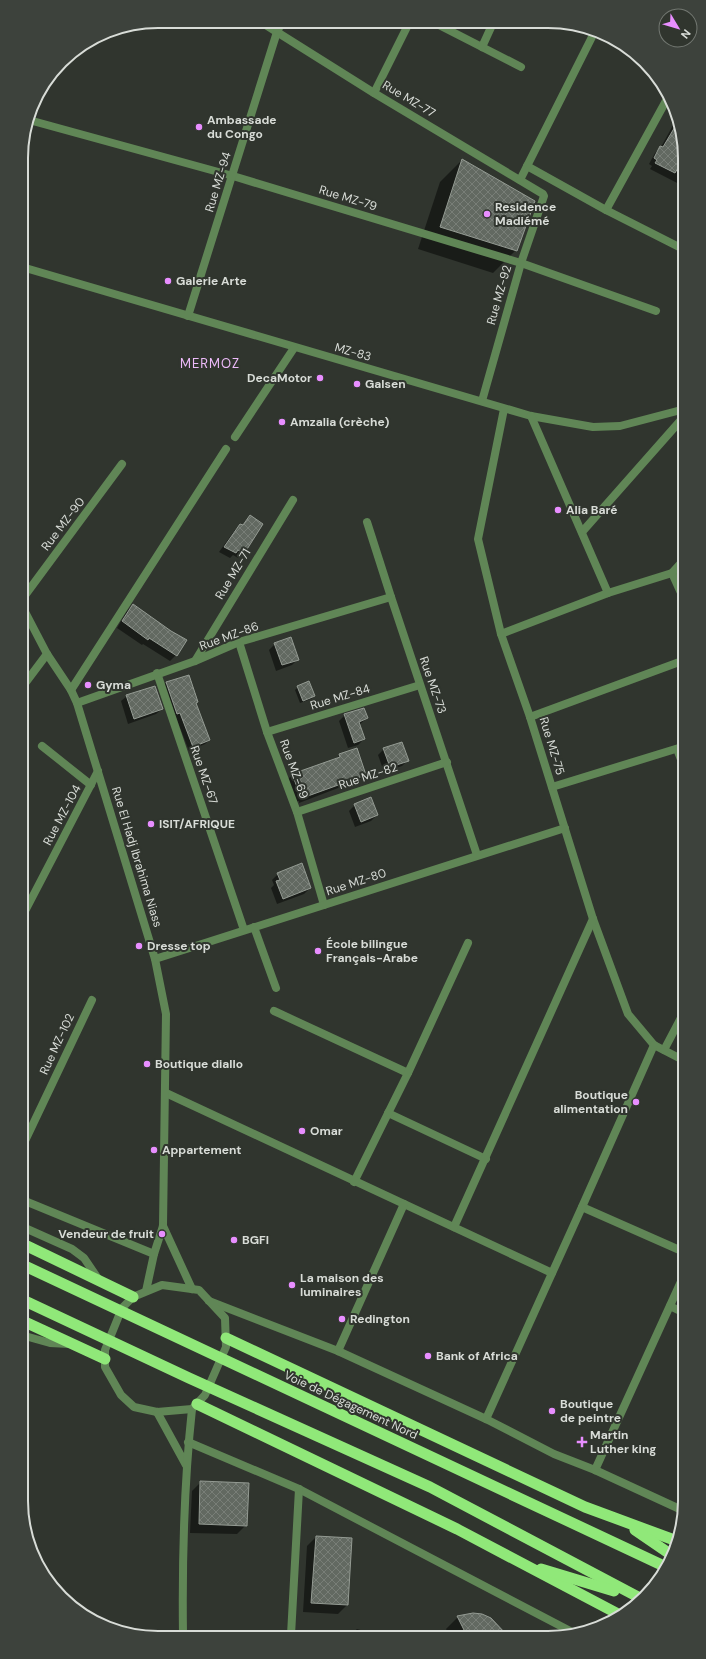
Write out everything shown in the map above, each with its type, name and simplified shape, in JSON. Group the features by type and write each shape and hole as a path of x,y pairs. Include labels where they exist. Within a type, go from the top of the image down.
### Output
{"highway":[{"path":"28,1246 133,1297"},
{"name":"Voie de Dégagement Nord","path":"28,1267 662,1565"},
{"path":"28,1302 189,1378 430,1487 637,1596"},
{"path":"28,1323 105,1359"},
{"path":"226,1338 578,1503 623,1522 672,1539"},
{"path":"194,1406 457,1529 615,1612"},
{"path":"623,1522 667,1552"},
{"path":"519,1563 636,1597"}],"street":[{"name":"Rue MZ-77","path":"271,28 374,93 539,191 544,196"},
{"name":"Rue MZ-94","path":"188,316 279,28"},
{"path":"374,93 406,28"},
{"path":"445,28 521,67"},
{"path":"482,47 492,28"},
{"path":"520,180 592,36"},
{"path":"606,210 665,102"},
{"name":"Rue MZ-79","path":"33,121 232,176 520,263 656,311"},
{"path":"527,166 606,210 678,246"},
{"name":"Rue MZ-92","path":"482,401 520,263 544,196"},
{"name":"MZ-83","path":"28,269 294,348 531,416 593,427 620,426 678,411"},
{"path":"235,437 294,348"},
{"name":"Rue MZ-75","path":"504,409 478,539 501,634 530,717 593,919 628,1014 654,1045 678,1057"},
{"path":"531,416 608,593"},
{"path":"582,532 678,423"},
{"path":"71,690 226,449"},
{"name":"Rue MZ-90","path":"28,591 122,464"},
{"name":"Rue MZ-71","path":"194,661 293,500"},
{"name":"Rue MZ-73","path":"367,522 477,856"},
{"path":"501,634 608,593 672,573 678,566"},
{"path":"672,573 678,586"},
{"name":"Rue MZ-86","path":"77,702 194,661 240,642 391,597"},
{"name":"Rue El Hadj Ibrahima Niass","path":"28,618 47,654 71,690 77,702 155,959 166,1014 163,1226 154,1254 146,1291"},
{"name":"Rue MZ-69","path":"240,642 267,732 296,812 324,905"},
{"path":"28,679 47,654"},
{"path":"530,717 678,662"},
{"name":"Rue MZ-67","path":"157,673 244,930"},
{"name":"Rue MZ-84","path":"267,732 420,685"},
{"path":"42,746 91,785"},
{"path":"552,787 678,749"},
{"name":"Rue MZ-82","path":"296,812 447,762"},
{"name":"Rue MZ-104","path":"28,905 98,771"},
{"name":"Rue MZ-80","path":"155,959 565,828"},
{"path":"454,1228 593,919"},
{"path":"254,927 276,988"},
{"path":"354,1182 408,1073 468,943"},
{"name":"Rue MZ-102","path":"28,1135 92,1000"},
{"path":"274,1011 408,1073"},
{"path":"664,1050 678,1023"},
{"path":"486,1419 654,1045"},
{"path":"166,1093 354,1182 552,1273"},
{"path":"388,1113 486,1159"},
{"path":"28,1202 154,1254"},
{"path":"338,1350 404,1204"},
{"path":"582,1207 678,1249"},
{"name":"Rue El Hadj Ibrahima Niass","path":"163,1226 192,1289"},
{"path":"28,1229 72,1249 84,1258 99,1281"},
{"path":"183,1631 182,1564 188,1442 194,1406 205,1395 226,1347 225,1318 199,1290 162,1285 133,1297 122,1308 105,1350 105,1367 121,1395 134,1407 157,1412 194,1406"},
{"path":"595,1470 678,1288"},
{"path":"209,1301 338,1350 486,1419 554,1454 595,1470 678,1508"},
{"path":"670,1306 678,1310"},
{"path":"28,1337 50,1344 72,1344"},
{"path":"157,1412 186,1466"},
{"path":"188,1442 299,1489 567,1630"},
{"path":"291,1631 299,1489"}],"building":[{"path":"675,127 678,158 678,168 675,173 655,163 657,160 654,158 660,146 663,147"},
{"name":"Residence Madiémé","path":"462,159 535,201 517,251 440,227"},
{"path":"250,515 263,524 244,554 238,550 236,553 224,547 240,524 243,525"},
{"path":"133,604 171,631 187,640 177,656 149,638 148,640 122,621"},
{"path":"291,637 299,660 282,665 274,643"},
{"path":"189,675 198,702 196,703 210,740 193,747 180,713 177,714 166,682"},
{"path":"309,681 315,696 303,701 297,686"},
{"path":"155,686 163,709 134,719 126,695"},
{"path":"364,708 368,718 359,722 365,739 354,743 344,714"},
{"path":"402,742 409,761 390,767 383,748"},
{"path":"357,748 366,775 305,797 301,797 292,774 340,757 339,754"},
{"path":"371,797 378,815 361,822 354,804"},
{"path":"302,863 311,888 283,899 276,881 280,880 277,873"},
{"path":"200,1481 249,1483 247,1526 199,1524"},
{"path":"316,1536 352,1538 348,1605 311,1603"},
{"path":"473,1613 482,1614 491,1618 503,1631 464,1631 457,1616"}],"place":[{"name":"Ambassade du Congo","path":"199,127"},
{"name":"Residence Madiémé","path":"487,214"},
{"name":"Galerie Arte","path":"168,281"},
{"name":"DecaMotor","path":"320,378"},
{"name":"Galsen","path":"357,384"},
{"name":"Amzalia (crèche)","path":"282,422"},
{"name":"Alia Baré","path":"558,510"},
{"name":"Gyma","path":"88,685"},
{"name":"ISIT/AFRIQUE","path":"151,824"},
{"name":"Dresse top","path":"139,946"},
{"name":"École bilingue Français-Arabe","path":"318,951"},
{"name":"Boutique diallo","path":"147,1064"},
{"name":"Boutique alimentation","path":"636,1102"},
{"name":"Omar","path":"302,1131"},
{"name":"Appartement","path":"154,1150"},
{"name":"Vendeur de fruit","path":"162,1234"},
{"name":"BGFI","path":"234,1240"},
{"name":"La maison des luminaires","path":"292,1285"},
{"name":"Redington","path":"342,1319"},
{"name":"Bank of Africa","path":"428,1356"},
{"name":"Boutique de peintre","path":"552,1411"},
{"name":"Martin Luther king","path":"582,1442"}],"district":[{"name":"MERMOZ","path":"210,363"}]}
